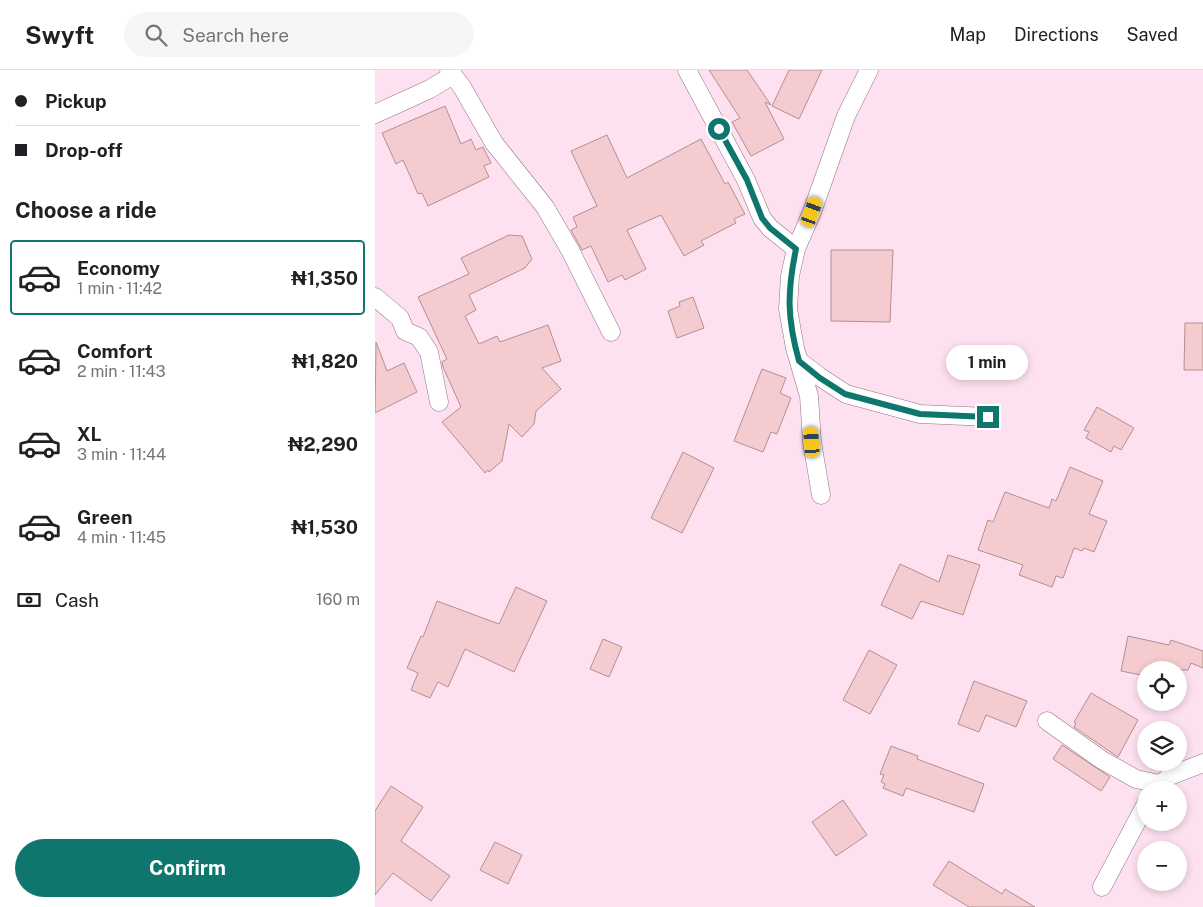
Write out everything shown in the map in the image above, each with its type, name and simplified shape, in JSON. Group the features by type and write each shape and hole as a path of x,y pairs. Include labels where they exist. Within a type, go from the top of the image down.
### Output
{"street":[{"path":"687,70 747,180 762,218 770,228 796,249"},
{"path":"821,495 812,442 809,396 799,361 788,308 790,276 796,249 812,212 846,116 869,70"},
{"path":"375,114 430,89 451,73 462,87 494,143 545,207 570,250 611,332"},
{"path":"375,297 400,318 405,330 419,337 429,352 439,402"},
{"path":"799,361 820,378 845,394 920,414 988,417"},
{"path":"1047,721 1102,760 1142,781"},
{"path":"1164,781 1170,776 1203,763"},
{"path":"1103,887 1137,821"}],"building":[{"path":"709,70 747,70 771,105 765,102 784,139 751,156 732,122 740,118"},
{"path":"789,70 822,70 799,119 772,106"},
{"path":"445,106 461,144 471,139 476,150 483,147 491,163 484,166 489,177 428,206 422,193 418,194 403,160 396,164 382,133"},
{"path":"607,135 627,178 701,139 725,184 728,182 745,214 734,219 736,223 701,241 704,245 684,256 661,215 627,230 646,269 625,280 622,275 608,282 591,246 582,250 571,230 577,227 573,217 597,206 571,151"},
{"path":"509,235 522,236 532,259 525,268 469,295 476,310 465,316 479,344 497,336 500,342 548,325 561,361 542,368 561,389 536,411 534,424 522,437 509,424 502,461 485,473 442,422 461,407 443,367 442,362 447,359 418,297 469,274 461,258"},
{"path":"831,250 893,250 890,322 831,321"},
{"path":"693,297 704,328 677,338 668,311 680,306 679,302"},
{"path":"1185,323 1203,323 1203,370 1184,370"},
{"path":"376,342 387,371 404,363 417,392 375,413"},
{"path":"762,369 786,378 780,393 791,398 777,434 771,432 763,452 734,441"},
{"path":"1097,407 1134,428 1121,450 1114,446 1111,452 1086,438 1089,432 1084,430"},
{"path":"683,452 714,468 682,533 651,518"},
{"path":"1070,467 1103,481 1089,514 1107,521 1094,552 1084,548 1082,551 1074,548 1063,578 1056,576 1052,587 1019,575 1023,565 978,550 988,520 993,522 1005,492 1049,508 1052,499 1056,501"},
{"path":"948,555 980,565 963,615 921,601 912,619 881,605 900,564 939,582"},
{"path":"516,587 547,601 514,672 465,649 448,687 438,682 430,698 411,690 418,673 407,668 421,636 423,637 437,601 499,624"},
{"path":"1128,636 1169,645 1171,640 1203,651 1203,668 1191,663 1187,670 1187,661 1137,661 1137,674 1121,671"},
{"path":"603,639 622,647 609,677 590,669"},
{"path":"869,650 897,665 870,714 843,700"},
{"path":"974,681 1027,701 1016,727 986,715 979,732 958,724"},
{"path":"1091,693 1138,720 1118,757 1074,727 1076,723 1074,722"},
{"path":"1062,745 1110,777 1101,791 1053,759"},
{"path":"891,746 918,756 917,759 984,784 974,812 906,788 903,796 883,788 885,784 881,782 884,775 880,774"},
{"path":"391,786 423,807 401,841 450,876 431,901 393,873 375,895 375,811"},
{"path":"843,800 867,835 836,856 812,822"},
{"path":"495,842 522,855 508,884 480,870"},
{"path":"949,861 1002,894 1005,889 1035,907 969,907 933,885"}],"route":[{"path":"719,129 747,180 762,218 770,228 796,249 790,276 788,308 799,361 820,378 845,394 920,414 988,417"}]}
